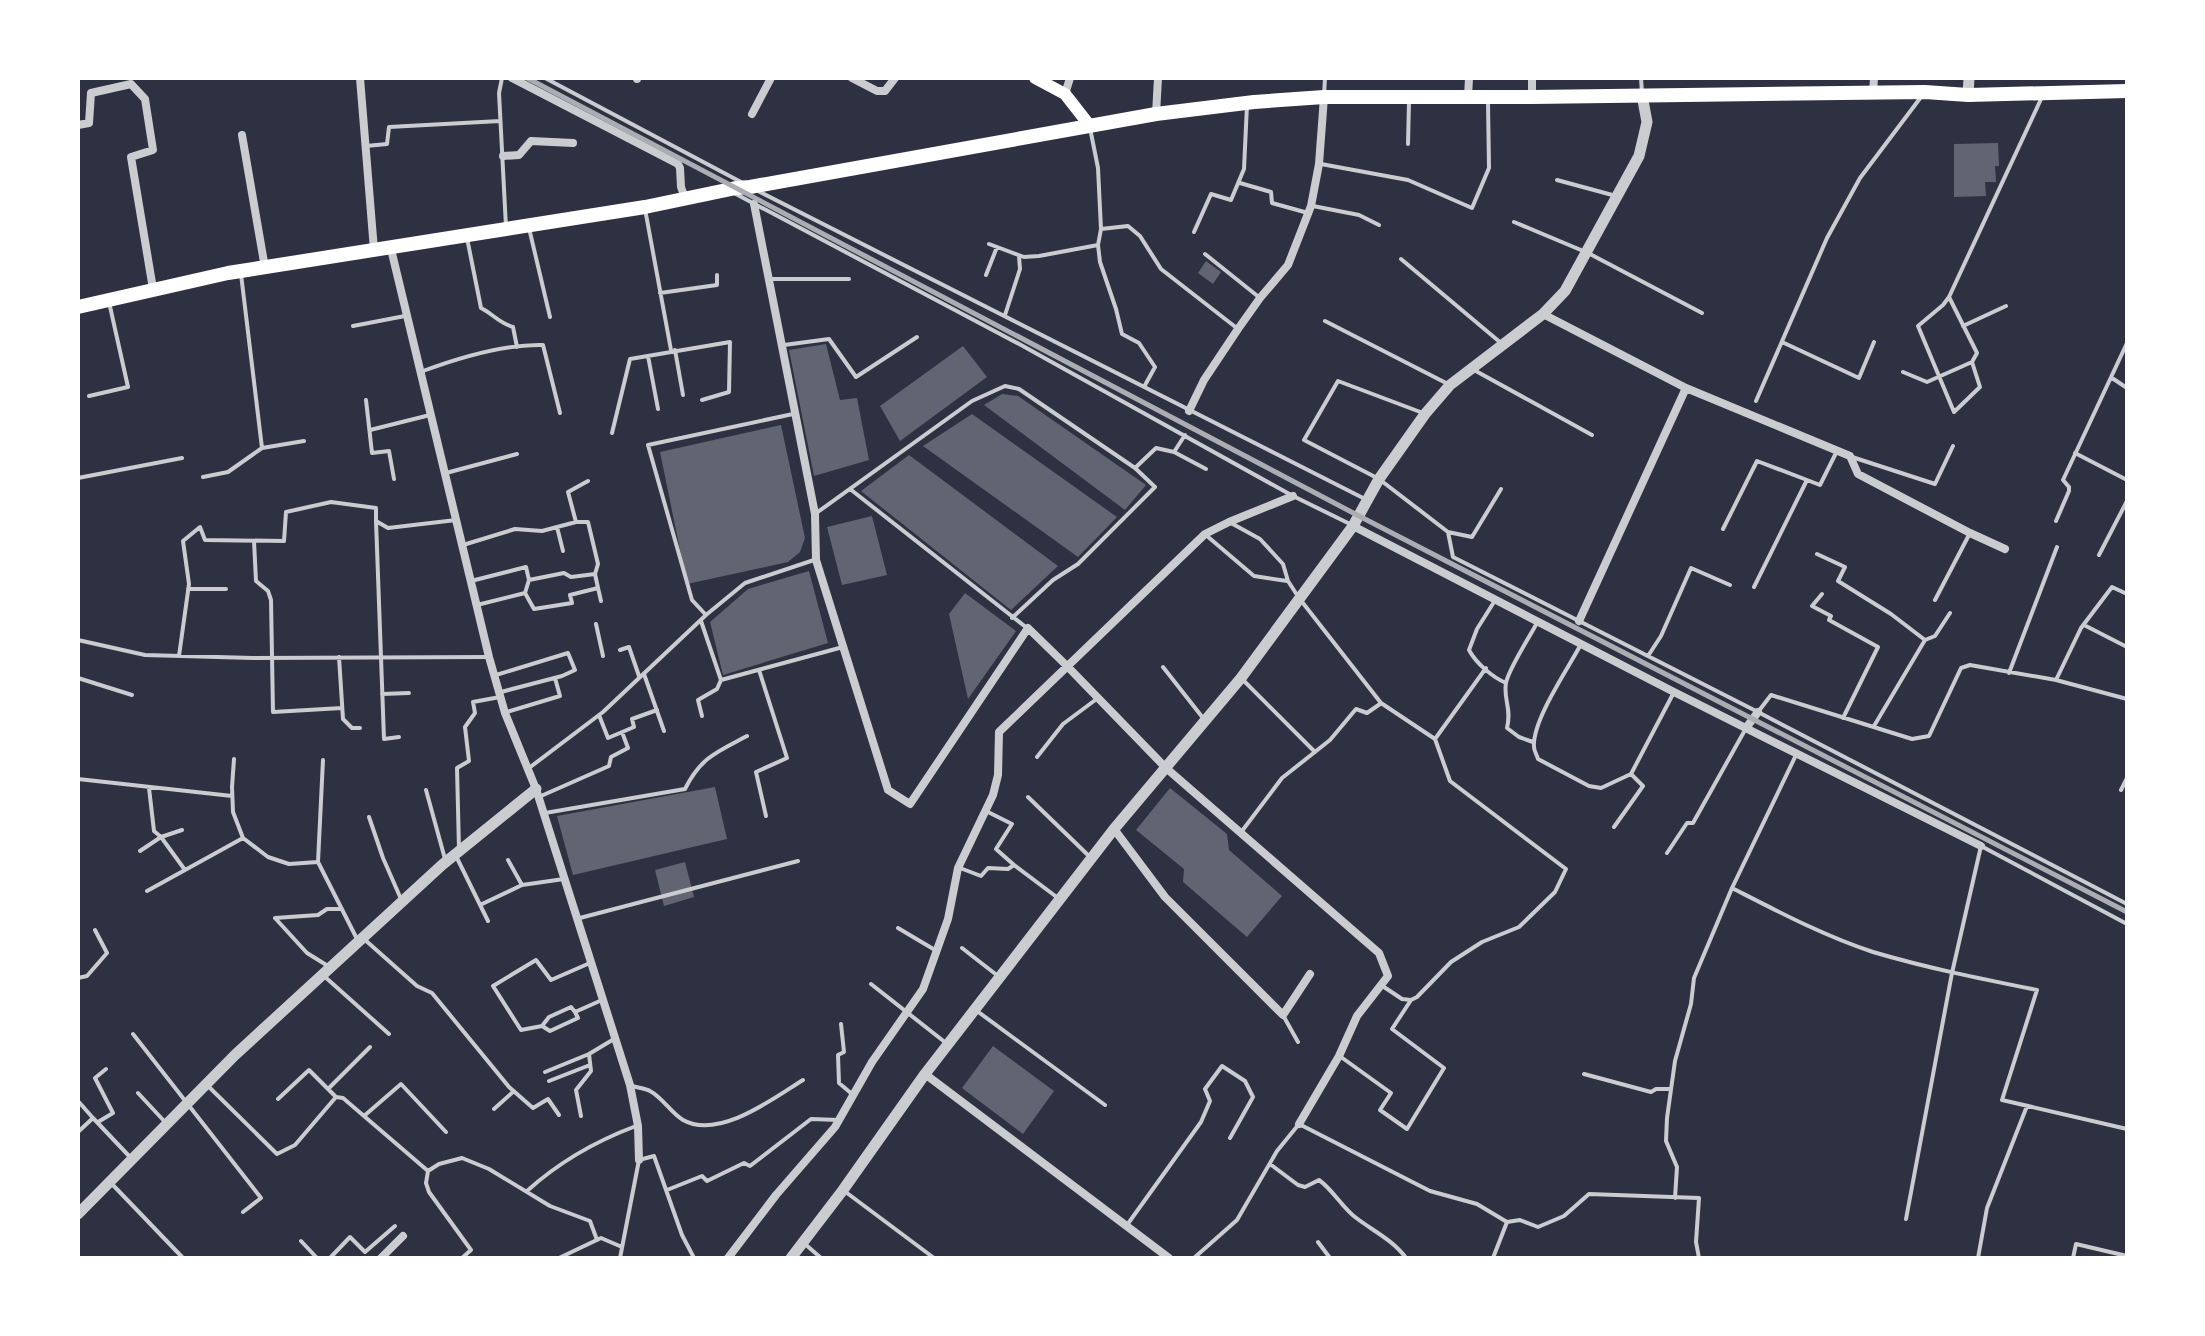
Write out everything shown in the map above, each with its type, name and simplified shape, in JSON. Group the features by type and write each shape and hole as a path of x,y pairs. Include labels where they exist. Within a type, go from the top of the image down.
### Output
{"main road":[{"path":"1035,78 1065,94 1090,126"},
{"path":"78,307 240,271 645,207 729,189 1156,114 1247,103 1324,97 1642,95 1874,85 1968,95 2127,91"}],"street":[{"path":"360,78 374,251"},
{"path":"512,78 678,164 685,198"},
{"path":"752,114 771,78"},
{"path":"852,78 877,91 885,91 895,78"},
{"path":"1065,94 1070,78"},
{"path":"1156,114 1158,78"},
{"path":"1468,97 1469,78"},
{"path":"1532,78 1532,97"},
{"path":"1968,95 1969,78"},
{"path":"78,125 89,123 91,93 131,84 145,99 153,150 131,157 153,289"},
{"path":"791,1258 925,1074 1114,829 1241,678 1353,526 1379,479 1425,414 1450,385 1543,314 1565,291 1639,156 1647,122 1642,95"},
{"path":"1189,411 1204,380 1238,329 1288,265 1310,210 1319,164 1324,97"},
{"path":"242,135 265,268"},
{"path":"503,156 519,155 531,141 573,143"},
{"path":"754,204 815,514 816,560 888,790 910,804 1028,628 1166,768 1379,953 1388,976 1357,1016 1339,1056 1299,1124"},
{"path":"391,249 489,657 505,713 544,813 630,1085 638,1126 639,1160"},
{"path":"1543,314 1686,388 1850,456 1858,474 2005,549"},
{"path":"1579,621 1686,388"},
{"path":"728,1258 839,1120 872,1062 923,989 948,919 958,868 993,795 998,775 999,732 1205,534 1293,496"},
{"path":"1353,526 1981,846"},
{"path":"1746,728 1758,712"},
{"path":"78,1214 235,1055 360,939 453,856 537,793"},
{"path":"1114,829 1165,897 1283,1015 1310,974"},
{"path":"925,1074 1169,1258"},
{"path":"381,1258 403,1236"}],"lane":[{"path":"502,78 499,93 506,230"},
{"path":"545,78 750,187 1367,500"},
{"path":"1324,97 1325,78"},
{"path":"1641,78 1642,95"},
{"path":"1972,362 1980,387 1954,412 1918,326 1949,297 2045,91"},
{"path":"1756,401 1827,238 1853,190 1925,92"},
{"path":"1408,144 1409,97"},
{"path":"1319,164 1408,180 1472,208 1489,168 1488,98"},
{"path":"1194,232 1211,194 1231,200 1240,183 1244,169 1247,103"},
{"path":"366,146 387,144 389,127 501,121"},
{"path":"1090,126 1098,168 1100,262 1122,334 1139,343 1155,367 1144,387"},
{"path":"1557,180 1618,197"},
{"path":"1240,183 1271,192 1272,203 1359,215 1379,225"},
{"path":"729,189 1353,526"},
{"path":"645,207 683,395"},
{"path":"1514,222 1588,253 1702,313"},
{"path":"529,226 550,317"},
{"path":"1101,229 1128,226 1140,236 1161,269 1238,329"},
{"path":"466,236 481,308 495,320 513,327 517,347"},
{"path":"989,244 1019,255 1039,256 1098,245"},
{"path":"986,275 997,247"},
{"path":"1205,254 1260,298"},
{"path":"1005,315 1020,269 1019,255"},
{"path":"1401,259 1502,344"},
{"path":"240,271 262,448"},
{"path":"660,293 717,285 717,275"},
{"path":"769,279 849,279"},
{"path":"1903,372 1927,382 1972,362 1977,353 1949,297"},
{"path":"89,396 128,387 108,300"},
{"path":"1963,326 2006,306"},
{"path":"353,326 407,316"},
{"path":"1325,321 1450,385"},
{"path":"782,345 829,339 856,377 917,337"},
{"path":"612,433 630,359 730,342 729,392 702,400"},
{"path":"1782,342 1859,378 1874,342"},
{"path":"2056,521 2069,491 2063,480 2127,343"},
{"path":"421,371 517,347 543,345 560,413"},
{"path":"648,356 658,409"},
{"path":"1472,369 1592,435"},
{"path":"2112,378 2127,388"},
{"path":"1425,414 1338,381 1304,440 1379,479 1448,532 1472,537 1501,489"},
{"path":"815,514 972,401 1005,386 1019,389 1135,468 1155,487 1078,564 1053,580 1012,618"},
{"path":"366,400 372,453 389,451 394,479"},
{"path":"706,615 692,600 648,445 796,413"},
{"path":"370,430 432,414"},
{"path":"1174,452 1185,435"},
{"path":"203,477 228,472 262,448 304,441"},
{"path":"1850,456 1935,484 1953,446"},
{"path":"1135,468 1156,448 1174,452 1206,469"},
{"path":"1723,529 1757,461 1820,485 1837,450"},
{"path":"2075,453 2127,480"},
{"path":"446,473 517,454"},
{"path":"78,478 182,458"},
{"path":"1754,587 1807,480"},
{"path":"576,522 568,492 588,481"},
{"path":"850,489 1028,628"},
{"path":"2099,555 2127,501"},
{"path":"179,656 188,589 183,541 200,527 205,540 284,541 286,512 331,502 376,508 384,739 399,737"},
{"path":"376,521 388,528 457,519"},
{"path":"463,545 515,529 542,531 588,522 598,564 595,574 601,601"},
{"path":"1229,522 1260,539 1283,564 1288,581 1299,598 1381,703 1435,739 1450,781 1566,869 1555,892 1519,927 1482,942 1451,962 1411,1000 1392,1029 1444,1068 1407,1129 1380,1110 1391,1093 1339,1056"},
{"path":"557,527 563,551"},
{"path":"1448,532 1453,557 2127,904"},
{"path":"1935,600 1970,533"},
{"path":"1205,534 1254,576 1288,581"},
{"path":"254,541 256,581 268,591 271,600 273,712 342,708"},
{"path":"2009,673 2057,547"},
{"path":"1817,554 1845,567 1838,581 1891,614 1925,640"},
{"path":"529,768 599,715 706,615 745,583 816,560"},
{"path":"471,581 526,567 529,580 525,593 534,609 572,603 570,595 598,588"},
{"path":"1648,656 1661,636 1691,568 1730,585"},
{"path":"529,580 564,573 571,577 595,574"},
{"path":"2056,680 2084,625 2112,587 2127,594"},
{"path":"188,589 226,589"},
{"path":"477,605 525,593"},
{"path":"1822,594 1812,606 1831,616 1829,620 1878,647 1843,718"},
{"path":"1496,600 1477,629 1469,650 1475,660 1506,683"},
{"path":"1874,726 1925,640 1935,636 1950,613"},
{"path":"701,620 721,680 717,689 698,700 702,716"},
{"path":"1535,743 1507,728 1510,716 1506,683 1538,621"},
{"path":"596,624 603,656"},
{"path":"2084,625 2127,647"},
{"path":"78,640 145,655 489,657"},
{"path":"1581,644 1550,699 1537,728 1535,743 1538,759 1589,786 1601,788 1631,774 1674,692"},
{"path":"620,650 629,647 664,731"},
{"path":"721,680 843,647"},
{"path":"453,856 457,768 469,761 465,727 475,713 473,702 575,670 568,653 494,675"},
{"path":"339,657 343,719 352,728 360,728"},
{"path":"1758,712 1771,695 1912,739 1929,736 1961,668 1970,665 2056,680 2127,699"},
{"path":"1163,667 1204,720"},
{"path":"1435,739 1486,668"},
{"path":"759,670 787,758 756,772 766,816"},
{"path":"78,678 132,695"},
{"path":"505,713 560,696 555,678"},
{"path":"1241,678 1315,752"},
{"path":"382,694 409,693"},
{"path":"1037,757 1063,724 1098,698"},
{"path":"1241,833 1282,778 1330,740 1356,709 1367,713 1381,703"},
{"path":"599,715 608,738 634,727 632,719 657,710"},
{"path":"1667,853 1687,823 1693,823 1746,728"},
{"path":"537,793 609,766 611,757 628,748 622,732"},
{"path":"544,813 685,789 694,771 710,755 747,736"},
{"path":"1675,1198 1677,1167 1666,1141 1675,1061 1691,1004 1694,978 1732,888 1797,753"},
{"path":"234,759 233,812 243,838 268,857 289,864 318,862"},
{"path":"323,760 318,862 360,939 417,986 432,993 514,1091 533,1108 548,1099 559,1115"},
{"path":"1614,827 1643,786 1631,774"},
{"path":"2121,790 2127,778"},
{"path":"78,779 232,796"},
{"path":"149,787 154,831 185,870"},
{"path":"426,790 453,856 488,921"},
{"path":"1028,797 1091,859"},
{"path":"986,811 1012,824 996,849 1060,899"},
{"path":"369,817 402,901"},
{"path":"140,851 161,837 182,830"},
{"path":"147,891 243,838"},
{"path":"1906,1219 1952,973 1981,846 2127,924"},
{"path":"508,860 522,885"},
{"path":"576,919 798,861"},
{"path":"958,868 981,876 988,868 1008,869 1014,865"},
{"path":"480,905 522,885 564,879"},
{"path":"1732,888 1815,929 1871,951 1952,973 2037,990 2002,1100 2127,1129"},
{"path":"342,909 327,909 318,915 275,918 389,1034"},
{"path":"898,928 937,951"},
{"path":"78,978 87,976 107,953 95,930"},
{"path":"962,948 1000,977"},
{"path":"542,1026 550,1031 578,1018 571,1007 549,1017 542,1026 521,1030 493,986 536,960 551,980 590,963"},
{"path":"871,984 948,1045"},
{"path":"1381,985 1402,999 1411,1000"},
{"path":"575,1012 602,1000"},
{"path":"975,1009 1105,1105"},
{"path":"1283,1015 1298,1042"},
{"path":"841,1024 844,1052 838,1055 839,1083 853,1095"},
{"path":"133,1034 261,1198 243,1212"},
{"path":"545,1072 589,1054 614,1039"},
{"path":"328,1089 370,1047"},
{"path":"581,1116 576,1090 591,1071 589,1054"},
{"path":"549,1081 590,1065"},
{"path":"1127,1225 1201,1122 1210,1101 1205,1089 1222,1066 1245,1081 1253,1097 1230,1138"},
{"path":"98,1122 113,1113 95,1078 106,1069"},
{"path":"278,1099 309,1070 336,1097 343,1098 428,1171"},
{"path":"1584,1074 1651,1092 1671,1089"},
{"path":"630,1085 650,1091 684,1121 706,1125 729,1121 757,1110 803,1080"},
{"path":"206,1084 277,1154 295,1145 336,1097"},
{"path":"364,1116 401,1084 446,1132"},
{"path":"494,1109 514,1091"},
{"path":"138,1093 167,1124"},
{"path":"78,1101 132,1159"},
{"path":"1978,1258 1987,1208 2027,1106"},
{"path":"78,1132 93,1118"},
{"path":"667,1190 702,1176 707,1181 744,1163 750,1166 811,1119 839,1120"},
{"path":"1194,1258 1237,1220 1277,1151 1299,1124 1430,1191 1477,1204 1507,1222 1520,1220 1538,1227 1564,1216 1589,1194 1699,1198 1696,1242 1699,1258"},
{"path":"526,1192 544,1175 601,1139 638,1126"},
{"path":"620,1258 639,1160 654,1156 682,1235 693,1256"},
{"path":"462,1258 471,1250 429,1192 426,1183 428,1171 439,1164 462,1158 489,1169 550,1206 590,1221 597,1240"},
{"path":"1270,1164 1298,1185 1305,1187 1319,1180 1325,1184 1351,1214 1399,1247 1406,1258"},
{"path":"110,1182 183,1258"},
{"path":"843,1190 934,1258"},
{"path":"1493,1258 1507,1222"},
{"path":"330,1258 350,1237 365,1252 395,1226"},
{"path":"559,1258 601,1238 622,1247"},
{"path":"301,1241 317,1258"},
{"path":"801,1242 821,1258"},
{"path":"1318,1242 1330,1258"},
{"path":"2073,1258 2076,1244 2127,1256"}],"building":[{"path":"1998,143 1996,182 1985,182 1986,196 1954,197 1954,144"},
{"path":"1206,261 1221,272 1213,284 1198,273"},
{"path":"826,344 840,400 857,398 869,460 814,476 789,350"},
{"path":"963,346 987,377 900,441 880,406"},
{"path":"1002,394 1018,396 1146,485 1125,510 984,405"},
{"path":"972,414 1117,517 1078,557 923,446"},
{"path":"781,425 805,538 800,552 788,562 687,584 660,452"},
{"path":"909,455 1058,566 1011,610 861,491"},
{"path":"872,516 887,575 842,585 827,527"},
{"path":"809,571 828,643 723,675 710,622 748,589"},
{"path":"965,593 1016,631 968,699 949,614"},
{"path":"715,787 727,839 573,875 557,816"},
{"path":"1170,788 1227,834 1229,850 1282,896 1247,937 1183,882 1184,869 1136,830"},
{"path":"685,862 694,897 664,906 655,870"},
{"path":"993,1046 1054,1091 1023,1134 962,1088"}],"railway":[{"path":"527,78 1359,516 2127,912"}]}
